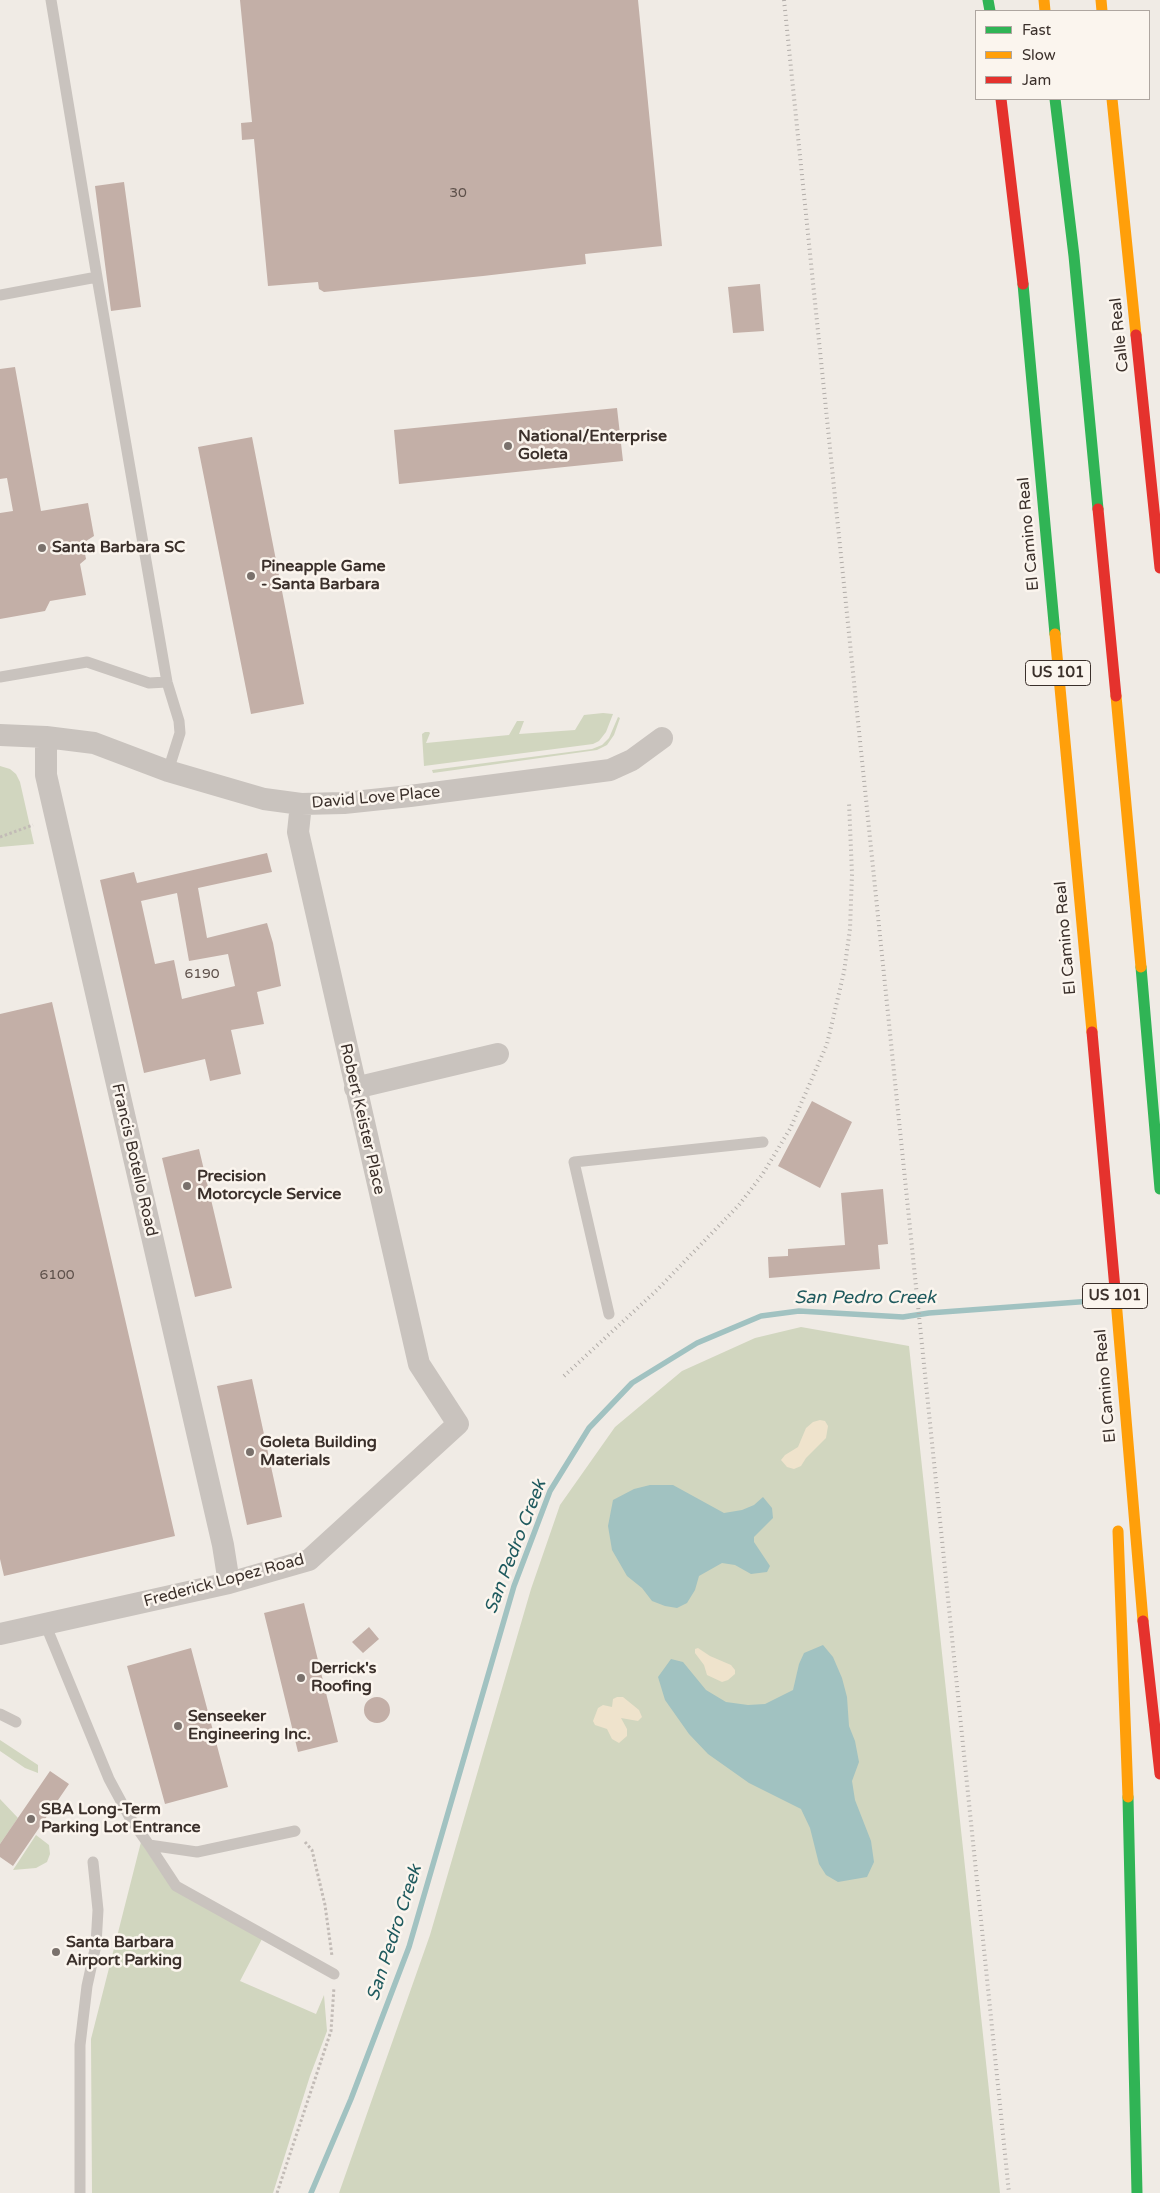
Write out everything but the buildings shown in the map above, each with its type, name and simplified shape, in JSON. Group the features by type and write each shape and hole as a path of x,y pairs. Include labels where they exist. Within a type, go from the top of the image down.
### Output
{"main road":[{"name":"El Camino Real","path":"1001,100 1022,272 1128,1450 1160,1774"},
{"name":"US 101","path":"1055,100 1074,256 1132,868 1160,1189"},
{"name":"Calle Real","path":"1112,100 1160,568"},
{"path":"1121,1503 1128,1450"},
{"path":"1119,1521 1128,1793 1137,2193"}],"street":[{"name":"David Love Place","path":"0,735 46,737 94,744 168,771 264,799 301,804 344,803 410,796 610,770 632,760 662,738"},
{"name":"Francis Botello Road","path":"46,737 46,775 221,1535 229,1583"},
{"name":"Robert Keister Place","path":"301,804 298,832 419,1364 458,1424"},
{"path":"355,1088 498,1054"},
{"name":"Frederick Lopez Road","path":"0,1634 46,1626 229,1583 309,1560 458,1424"}],"lane":[{"path":"51,0 167,682 179,721 180,733 168,771"},
{"path":"0,295 97,277"},
{"path":"0,677 87,662 149,683 167,682"},
{"path":"609,1314 574,1162 762,1142"},
{"path":"46,1626 108,1779 130,1818 176,1886 334,1974"},
{"path":"0,1714 16,1722"},
{"path":"149,1845 197,1852 296,1831"},
{"path":"80,2193 80,2045 87,1986 96,1945 98,1910 93,1862"}],"path":[{"path":"0,837 33,825"},
{"path":"277,2193 331,2031 334,1974 325,1905 312,1850 296,1831"}],"green space":[{"path":"613,714 606,732 599,741 593,744 424,766 422,734 425,732 430,733 426,743 509,735 517,721 524,721 519,734 575,730 584,715"},
{"path":"618,717 620,718 614,735 607,745 597,750 433,773 432,770 592,749 602,745 609,738"},
{"path":"0,766 10,769 16,774 20,782 34,844 0,847"},
{"path":"801,1327 909,1346 1000,2193 339,2193 430,1935 531,1589 560,1505 615,1427 682,1371 755,1338"},
{"path":"0,1740 38,1765 38,1773 25,1768 0,1751"},
{"path":"0,1799 18,1818 0,1844"},
{"path":"36,1835 49,1845 50,1854 47,1862 36,1868 13,1870"},
{"path":"141,1842 171,1887 263,1937 240,1981 316,2014 324,1995 327,2031 310,2076 273,2193 92,2193 91,2039"}],"sand":[{"path":"825,1421 828,1426 826,1438 806,1458 801,1466 794,1469 787,1467 781,1460 785,1455 798,1447 806,1428 813,1422"},
{"path":"698,1648 710,1656 731,1665 735,1670 735,1674 722,1682 707,1675 704,1665 695,1653 695,1649"},
{"path":"623,1697 639,1710 642,1717 638,1721 621,1718 627,1729 627,1736 619,1743 612,1739 607,1729 595,1725 593,1721 598,1708 603,1705 612,1707 613,1699"}],"water":[{"path":"650,1485 673,1485 724,1513 742,1510 754,1505 763,1497 772,1508 773,1518 754,1537 754,1542 770,1566 767,1572 751,1574 735,1565 722,1563 699,1576 695,1590 687,1603 677,1608 652,1601 642,1588 627,1576 612,1550 608,1526 613,1500 634,1489"},
{"path":"823,1645 833,1657 842,1678 847,1697 849,1726 855,1741 859,1762 852,1781 855,1800 871,1841 874,1862 867,1877 838,1882 826,1875 819,1864 810,1828 801,1809 749,1783 708,1754 689,1734 665,1700 658,1677 671,1659 683,1662 706,1690 726,1702 748,1705 765,1704 793,1690 799,1664 804,1653"}],"waterway":[{"name":"San Pedro Creek","path":"311,2193 351,2099 409,1947 514,1586 550,1491 589,1428 632,1383 697,1343 761,1316 799,1311 903,1317 929,1313 1092,1301"}],"railway":[{"path":"784,0 1009,2193"},
{"path":"564,1376 657,1290 739,1205 762,1175 790,1129 827,1044 844,972 850,929 852,874 849,802"}],"traffic: fast":[{"path":"988,0 990,10"},
{"path":"1055,100 1074,256 1098,509"},
{"path":"1023,284 1055,634"},
{"path":"1141,967 1160,1189"},
{"path":"1128,1797 1137,2193"}],"traffic: slow":[{"path":"1044,0 1045,10"},
{"path":"1101,0 1102,10"},
{"path":"1112,100 1136,335"},
{"path":"1055,634 1092,1032"},
{"path":"1116,696 1141,967"},
{"path":"1116,1300 1143,1621"},
{"path":"1118,1531 1128,1797"}],"traffic: jam":[{"path":"1001,100 1023,284"},
{"path":"1136,335 1160,568"},
{"path":"1098,509 1116,696"},
{"path":"1092,1032 1116,1300"},
{"path":"1143,1621 1160,1774"}],"place":[{"name":"National/Enterprise Goleta","path":"508,446"},
{"name":"Santa Barbara SC","path":"42,548"},
{"name":"Pineapple Game - Santa Barbara","path":"251,576"},
{"name":"Precision Motorcycle Service","path":"187,1186"},
{"name":"Goleta Building Materials","path":"250,1452"},
{"name":"Derrick's Roofing","path":"301,1678"},
{"name":"Senseeker Engineering Inc.","path":"178,1726"},
{"name":"SBA Long-Term Parking Lot Entrance","path":"31,1819"},
{"name":"Santa Barbara Airport Parking","path":"56,1952"}]}
